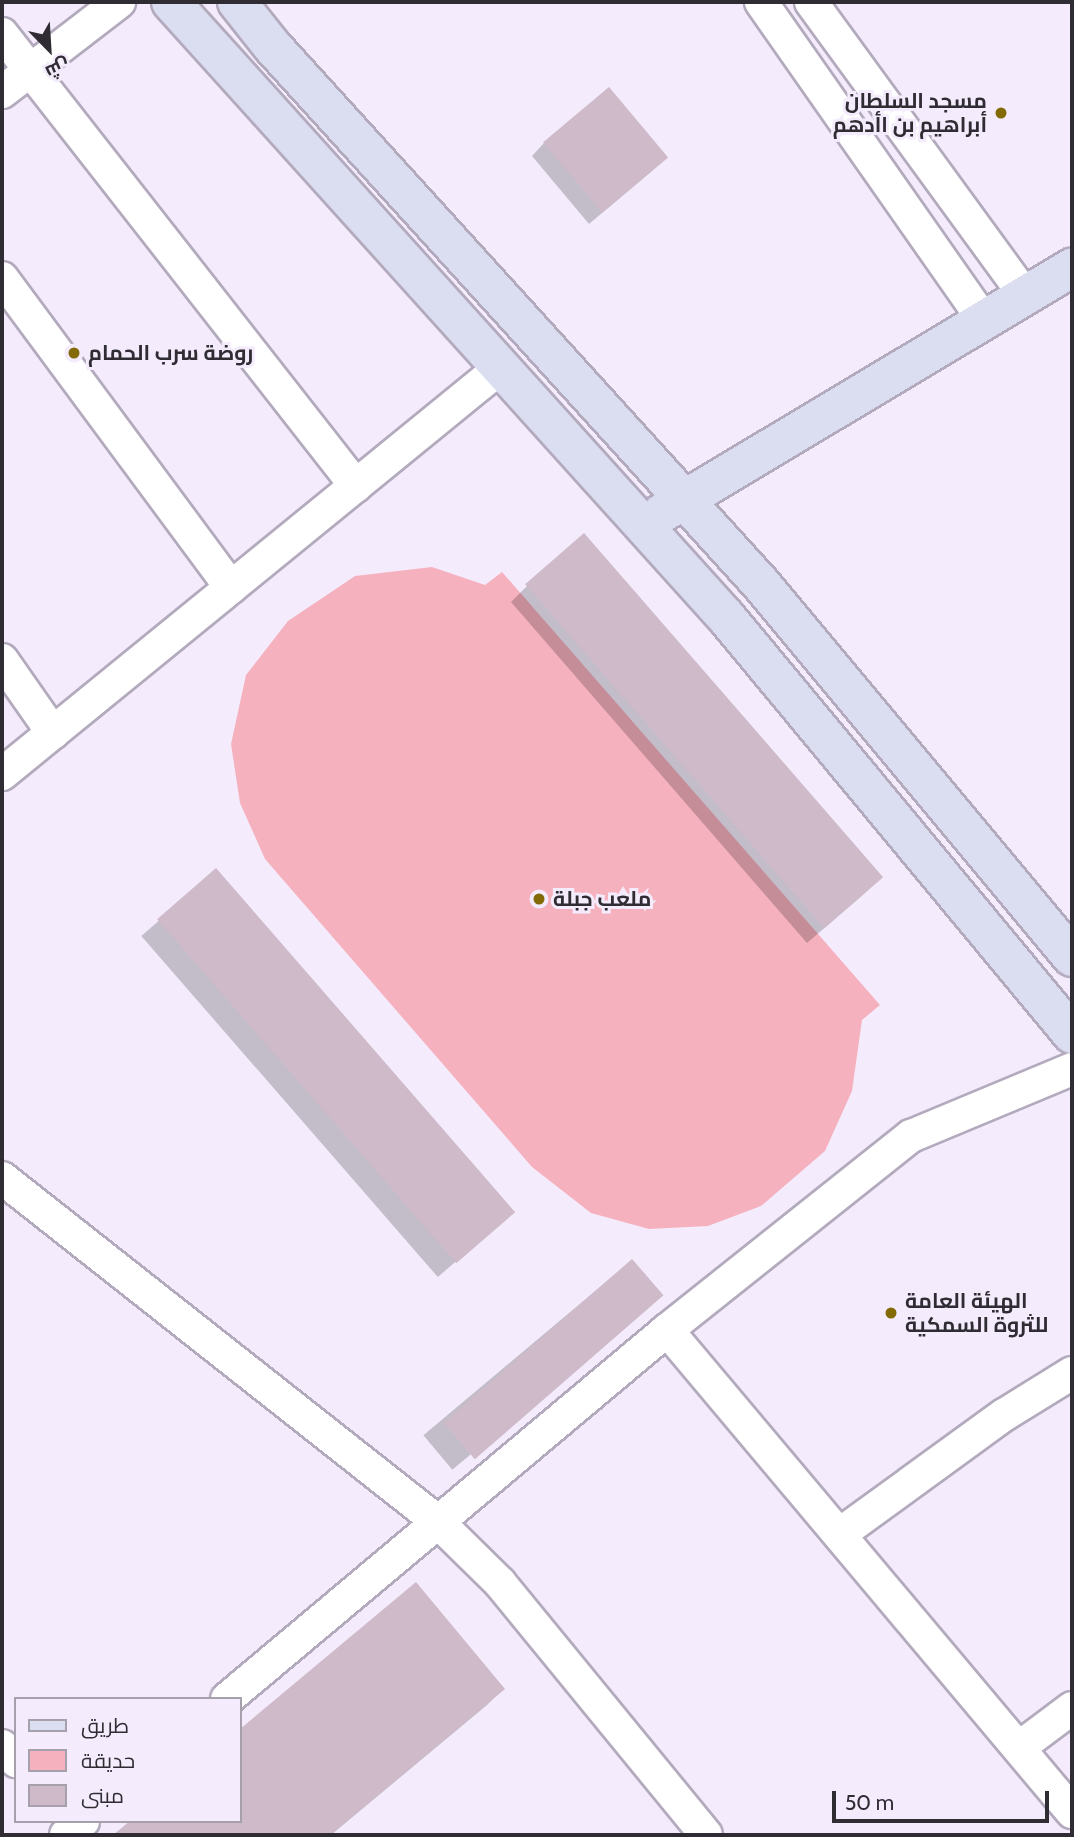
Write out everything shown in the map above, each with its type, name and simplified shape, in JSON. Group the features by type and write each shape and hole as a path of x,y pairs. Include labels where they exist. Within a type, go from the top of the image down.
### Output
{"street":[{"path":"2,92 27,70 119,2"},
{"path":"171,2 726,617 1072,1034"},
{"path":"237,2 272,46 762,585 1072,957"},
{"path":"761,2 984,321"},
{"path":"811,2 1026,296"},
{"path":"2,34 27,70 356,486"},
{"path":"642,524 1072,268"},
{"path":"2,278 231,588"},
{"path":"2,774 500,368"},
{"path":"2,660 53,733"},
{"path":"229,1697 667,1330 911,1136 1072,1069"},
{"path":"2,1178 437,1521 500,1583 706,1835"},
{"path":"667,1330 1072,1811"},
{"path":"840,1534 1004,1415 1068,1387"},
{"path":"1020,1747 1072,1709"},
{"path":"2,1746 14,1759"}],"green space":[{"path":"432,567 485,585 502,572 880,1005 862,1020 852,1091 825,1151 761,1206 708,1226 649,1229 591,1213 532,1167 265,859 240,803 231,744 246,675 288,621 355,576"}],"building":[{"path":"609,87 668,157 602,213 543,142"},
{"path":"584,533 883,877 824,928 525,584"},
{"path":"216,868 515,1212 456,1263 157,919"},
{"path":"632,1259 663,1295 475,1459 443,1423"},
{"path":"416,1582 505,1689 330,1835 113,1835 128,1823 242,1823 242,1727"}],"place":[{"name":"مسجد السلطان أبراهيم بن اأدهم","path":"1001,113"},
{"name":"روضة سرب الحمام","path":"74,353"},
{"name":"ملعب جبلة","path":"539,899"},
{"name":"الهيئة العامة للثروة السمكية","path":"891,1313"}]}
